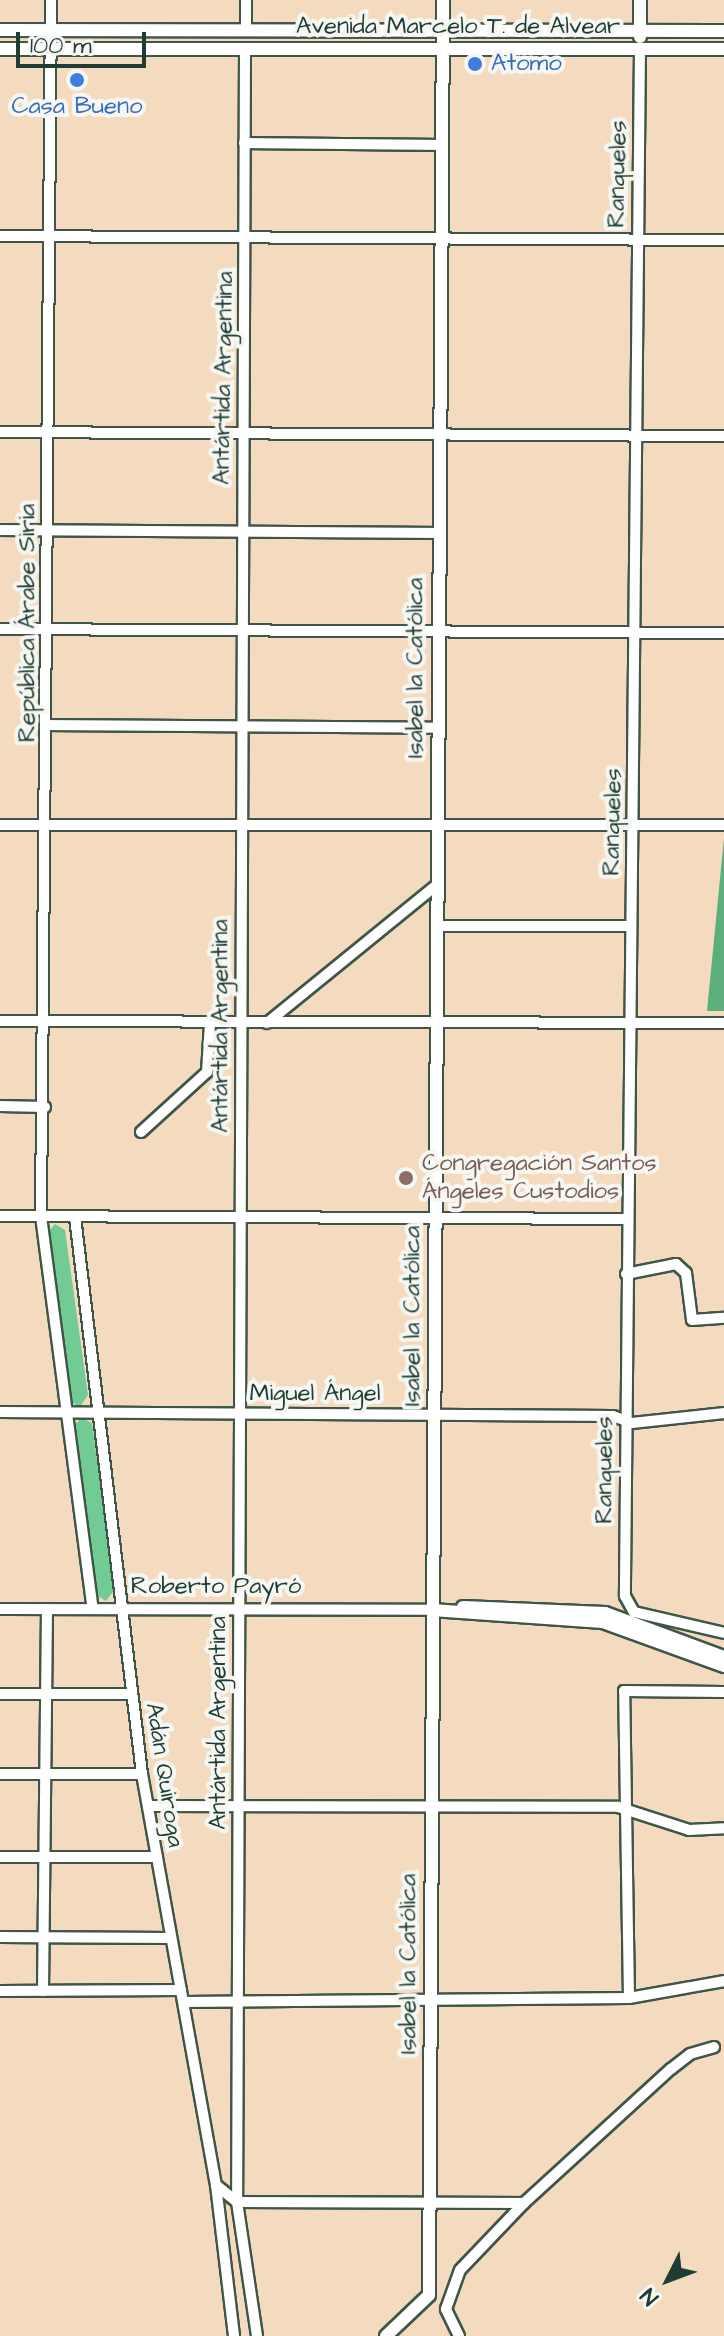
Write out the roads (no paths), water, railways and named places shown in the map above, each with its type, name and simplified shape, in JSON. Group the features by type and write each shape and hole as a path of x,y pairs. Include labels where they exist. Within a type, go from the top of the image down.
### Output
{"main road":[{"name":"Isabel la Católica","path":"386,2336 429,2295 443,0"},
{"path":"640,0 640,48"},
{"name":"Avenida Marcelo T. de Alvear","path":"0,30 724,31"},
{"name":"Avenida Marcelo T. de Alvear","path":"0,49 724,49"},
{"name":"Roberto Payró","path":"432,1610 581,1609 724,1657"},
{"name":"Roberto Payró","path":"432,1610 603,1622 724,1666"}],"street":[{"name":"República Árabe Siria","path":"41,1216 46,1021 51,0"},
{"path":"246,0 246,31"},
{"name":"Ranqueles","path":"640,48 637,633 624,1420 625,1596 634,1612 724,1633"},
{"name":"Antártida Argentina","path":"241,2003 239,1414 245,50"},
{"path":"244,143 441,145"},
{"path":"0,236 724,240"},
{"path":"0,432 724,436"},
{"path":"0,530 439,533"},
{"path":"0,629 724,633"},
{"path":"47,725 438,728"},
{"path":"0,825 724,825"},
{"path":"267,1023 437,885"},
{"path":"437,926 630,926"},
{"path":"0,1021 724,1023"},
{"path":"141,1132 207,1072 210,1023"},
{"path":"0,1106 45,1107"},
{"path":"0,1216 240,1214 627,1219"},
{"path":"41,1216 93,1609"},
{"name":"Adán Quiroga","path":"75,1217 142,1774 216,2185 229,2271 234,2336"},
{"path":"626,1274 676,1264 686,1273 692,1320 724,1318"},
{"name":"Miguel Ángel","path":"0,1412 613,1416 624,1420 724,1413"},
{"name":"Roberto Payró","path":"0,1609 432,1610"},
{"path":"43,1991 43,1694 47,1609"},
{"path":"629,1998 624,1691 724,1692"},
{"path":"0,1694 131,1694"},
{"path":"0,1774 142,1774"},
{"path":"148,1806 627,1808 689,1830 724,1828"},
{"path":"0,1857 157,1857"},
{"path":"0,1937 171,1938"},
{"path":"184,2002 629,1998 724,1981"},
{"path":"0,1991 181,1990"},
{"path":"241,2003 237,2202 257,2336"},
{"path":"459,2336 446,2309 460,2270 524,2203 671,2069 690,2054 714,2047"},
{"path":"216,2185 237,2202 429,2199 524,2203"},
{"path":"229,2271 245,2264"}],"place":[{"name":"Atomo","path":"475,64"},
{"name":"Casa Bueno","path":"77,80"},
{"name":"Congregación Santos Ángeles Custodios","path":"406,1178"}]}
